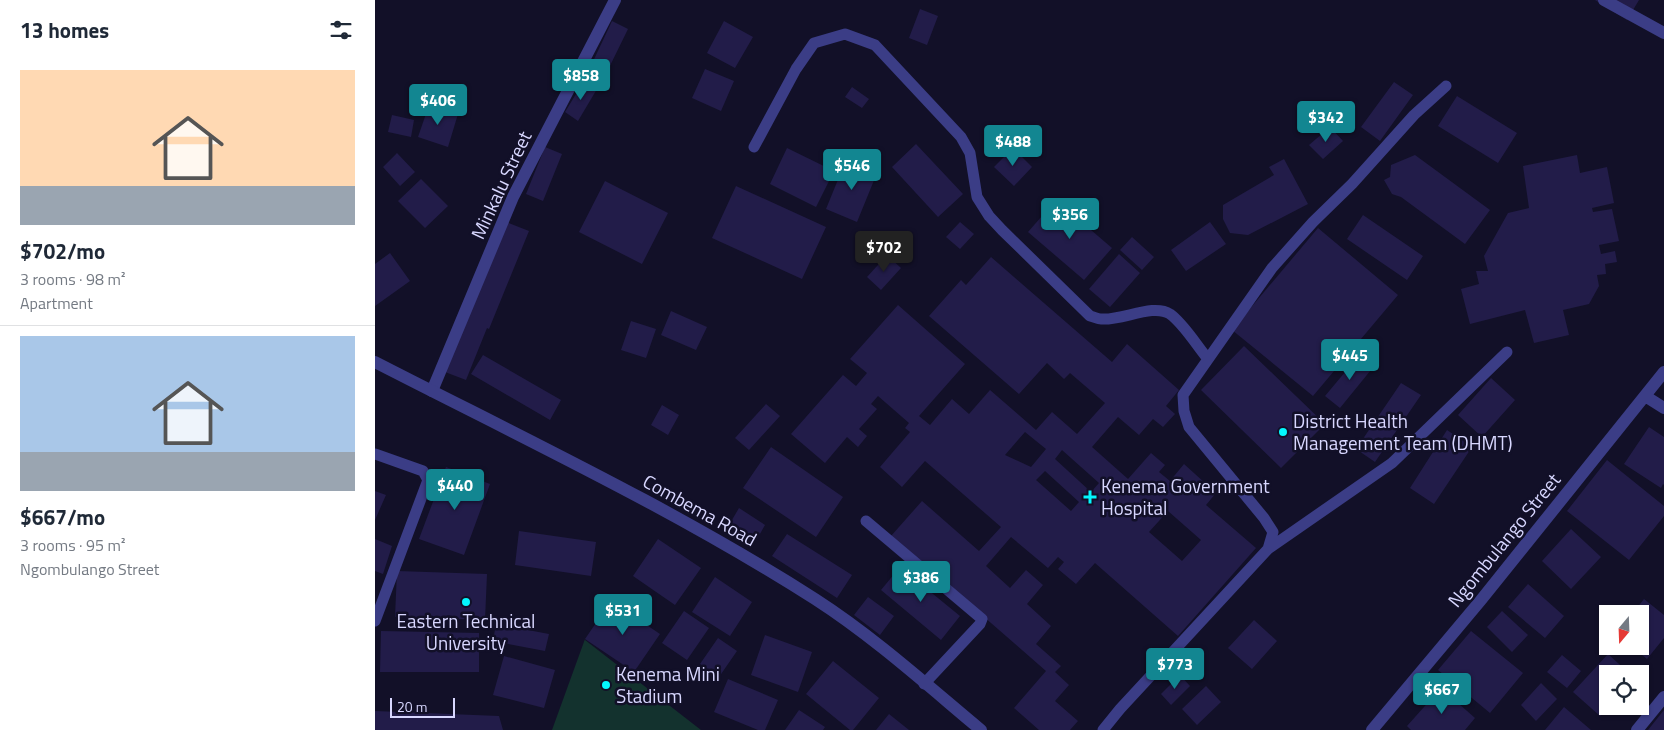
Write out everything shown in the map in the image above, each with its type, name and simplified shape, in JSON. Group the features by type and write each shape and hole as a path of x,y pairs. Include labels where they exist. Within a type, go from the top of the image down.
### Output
{"street":[{"name":"Minkalu Street","path":"432,391 513,197 615,0"},
{"path":"1604,0 1664,33"},
{"name":"Combema Road","path":"375,362 558,454 706,533 816,600 877,644 981,730"},
{"name":"Ngombulango Street","path":"1371,730 1481,600 1664,372"},
{"path":"1645,396 1664,408"},
{"path":"1637,730 1664,697"}],"lane":[{"path":"753,147 796,69 814,43 845,34 875,46 961,137 970,153 977,197 989,216 1090,316 1101,320 1113,319 1159,310 1169,314 1179,322 1208,359"},
{"path":"1268,549 1273,532 1264,518 1189,427 1184,411 1183,395 1272,268 1414,115 1446,86"},
{"path":"1103,730 1126,702 1268,549 1392,463 1507,352"},
{"path":"375,454 423,471 428,480 375,621"},
{"path":"866,521 982,619 980,624 925,684"}],"green space":[{"name":"Kenema Mini Stadium","path":"585,640 701,730 552,730"}],"building":[{"path":"1595,0 1639,0 1627,20"},
{"path":"920,9 938,16 927,45 909,38"},
{"path":"612,21 628,29 604,78 589,70"},
{"path":"724,21 753,37 735,68 707,53"},
{"path":"705,69 734,81 721,111 692,98"},
{"path":"584,81 597,89 578,121 565,112"},
{"path":"1394,82 1413,95 1380,141 1361,127"},
{"path":"852,87 869,99 862,108 845,97"},
{"path":"1457,96 1517,133 1498,163 1438,126"},
{"path":"429,105 458,114 448,147 418,137"},
{"path":"392,115 414,120 411,137 388,132"},
{"path":"1330,127 1343,141 1323,159 1309,145"},
{"path":"916,144 963,194 938,217 892,167"},
{"path":"545,147 562,154 543,201 526,194"},
{"path":"787,148 834,171 816,207 770,184"},
{"path":"1013,148 1032,167 1014,186 994,167"},
{"path":"397,153 415,172 400,186 383,167"},
{"path":"1415,155 1490,210 1465,244 1401,197 1392,194 1384,180 1390,177 1391,165"},
{"path":"1577,155 1580,173 1607,167 1614,203 1592,208 1593,212 1612,209 1619,241 1599,245 1601,254 1615,251 1617,262 1605,264 1606,274 1597,275 1599,286 1589,304 1563,310 1569,335 1534,343 1525,310 1470,324 1461,289 1479,284 1476,271 1488,271 1484,256 1508,213 1529,208 1523,166"},
{"path":"1284,159 1308,204 1248,235 1230,233 1223,219 1223,205 1274,175 1269,167"},
{"path":"846,160 877,173 857,222 826,209"},
{"path":"421,179 448,206 425,228 398,201"},
{"path":"605,181 668,213 642,264 579,232"},
{"path":"736,186 826,227 802,279 712,238"},
{"path":"1056,200 1112,248 1084,280 1028,232"},
{"path":"1363,215 1423,256 1407,280 1347,239"},
{"path":"506,222 529,231 466,380 445,372"},
{"path":"960,222 974,234 960,249 946,237"},
{"path":"1210,222 1226,244 1186,271 1171,250"},
{"path":"1318,228 1398,295 1313,396 1232,330"},
{"path":"1132,237 1154,257 1142,270 1120,250"},
{"path":"390,253 410,281 375,306 375,264"},
{"path":"1119,254 1140,273 1110,307 1089,289"},
{"path":"887,255 901,268 881,290 867,277"},
{"name":"Kenema Government Hospital","path":"991,257 1112,362 1127,344 1179,390 1166,406 1175,414 1163,427 1153,419 1139,435 1118,417 1092,447 1128,479 1151,453 1165,465 1159,472 1170,481 1184,464 1216,493 1206,505 1256,548 1178,636 1095,563 1076,584 1058,569 1064,562 1058,557 1048,568 1011,537 986,566 1010,588 1026,570 1043,585 1027,604 1051,626 1036,644 1061,666 1055,672 1069,685 1055,701 1078,721 1070,730 1039,730 1014,708 1046,671 891,536 922,501 979,551 1001,527 925,461 902,487 880,467 910,432 905,428 909,423 878,396 871,404 877,409 859,429 867,436 858,447 847,437 825,463 791,434 843,375 856,386 867,373 850,359 898,305 965,364 919,416 930,425 952,399 969,414 990,390 1036,430 1052,412 1077,434 1105,403 1070,373 1064,379 1047,363 1019,394 929,316 961,280 966,285","holes":["1025,432 1046,449 1031,467 1005,455","1062,450 1099,483 1091,492 1055,459","1045,471 1079,502 1071,511 1036,480","1168,511 1201,540 1182,561 1149,532"]},
{"path":"671,311 707,327 696,350 661,335"},
{"path":"631,321 656,329 646,358 621,350"},
{"path":"1244,346 1325,424 1281,468 1201,390"},
{"path":"1361,353 1375,365 1340,408 1325,396"},
{"path":"483,355 561,400 550,420 471,374"},
{"path":"1491,378 1515,400 1482,437 1458,415"},
{"path":"1401,383 1421,395 1375,462 1356,449"},
{"path":"766,404 780,416 749,450 735,438"},
{"path":"662,405 679,415 668,435 651,425"},
{"path":"1649,427 1664,437 1664,485 1661,488 1624,464"},
{"path":"1447,430 1472,447 1434,504 1410,488"},
{"path":"771,447 843,497 816,537 743,488"},
{"path":"1607,460 1664,506 1664,516 1629,560 1567,511"},
{"path":"446,467 490,484 464,555 419,539"},
{"path":"375,491 386,495 375,520"},
{"path":"739,508 765,525 756,541 729,525"},
{"path":"1571,529 1601,557 1571,589 1542,561"},
{"path":"519,531 596,542 591,576 515,565"},
{"path":"787,534 852,575 837,598 772,556"},
{"path":"375,539 392,546 383,574 375,571"},
{"path":"658,539 701,568 675,605 633,576"},
{"path":"900,567 960,616 941,640 881,590"},
{"path":"397,571 487,574 485,620 395,617"},
{"path":"715,577 752,602 730,636 692,612"},
{"path":"1528,584 1564,616 1545,638 1508,607"},
{"path":"868,597 894,616 880,635 854,615"},
{"path":"1644,599 1664,615 1664,638 1647,659 1642,655 1649,655 1649,605 1639,605"},
{"path":"611,601 660,634 634,672 585,639"},
{"path":"684,611 709,628 687,660 662,643"},
{"path":"1502,611 1528,635 1512,652 1487,627"},
{"path":"1254,620 1277,641 1252,669 1228,648"},
{"path":"496,624 549,634 545,651 493,641"},
{"path":"381,631 479,633 479,672 380,672"},
{"path":"1471,631 1523,673 1490,713 1438,670"},
{"path":"765,635 812,652 798,692 751,675"},
{"path":"718,638 737,651 719,677 700,664"},
{"path":"1562,655 1581,671 1567,688 1547,672"},
{"path":"1607,655 1620,665 1599,665 1600,716 1573,692"},
{"path":"504,656 555,670 544,708 493,695"},
{"path":"833,661 879,698 853,730 850,730 806,694"},
{"path":"1180,675 1190,686 1171,705 1161,694"},
{"path":"728,679 778,700 765,730 758,730 714,712"},
{"path":"1541,683 1557,699 1536,721 1521,705"},
{"path":"1206,686 1221,702 1197,725 1182,709"},
{"path":"1441,688 1475,718 1465,730 1411,730 1407,726"},
{"path":"1564,707 1591,730 1545,730"},
{"path":"799,710 825,727 823,730 785,730"},
{"path":"1664,710 1664,730 1648,730"},
{"path":"375,711 499,716 503,730 375,730"},
{"path":"889,714 909,730 876,730"}],"place":[{"name":"District Health Management Team (DHMT)","path":"1283,432"},
{"name":"Kenema Government Hospital","path":"1090,497"},
{"name":"Eastern Technical University","path":"466,602"},
{"name":"Kenema Mini Stadium","path":"606,685"}]}
